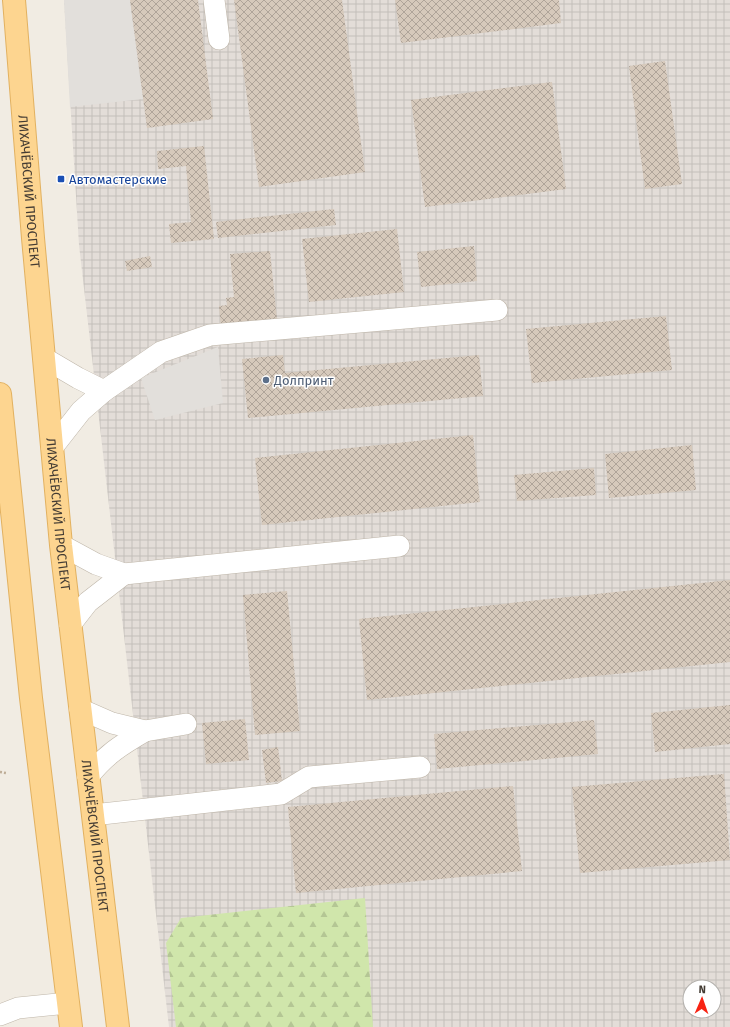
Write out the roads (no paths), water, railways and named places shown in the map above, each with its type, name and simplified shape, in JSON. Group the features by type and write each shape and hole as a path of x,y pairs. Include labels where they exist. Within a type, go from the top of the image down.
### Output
{"main road":[{"name":"ЛИХАЧЁВСКИЙ ПРОСПЕКТ","path":"14,0 61,545 118,1027"},
{"path":"0,394 30,698 71,1027"}],"lane":[{"path":"214,0 219,39"},
{"path":"52,448 81,411 104,391 161,352 210,335 497,310"},
{"path":"44,358 104,391"},
{"path":"61,545 96,564 124,574 399,546"},
{"path":"70,625 88,602 124,574"},
{"path":"80,709 112,723 145,731"},
{"path":"88,778 100,761 115,749 145,731 186,724"},
{"path":"93,815 281,794 309,777 420,767"},
{"path":"0,1015 18,1008 68,1004"}],"place":[{"name":"Автомастерские","path":"61,179"},
{"name":"Долпринт","path":"266,380"}]}
